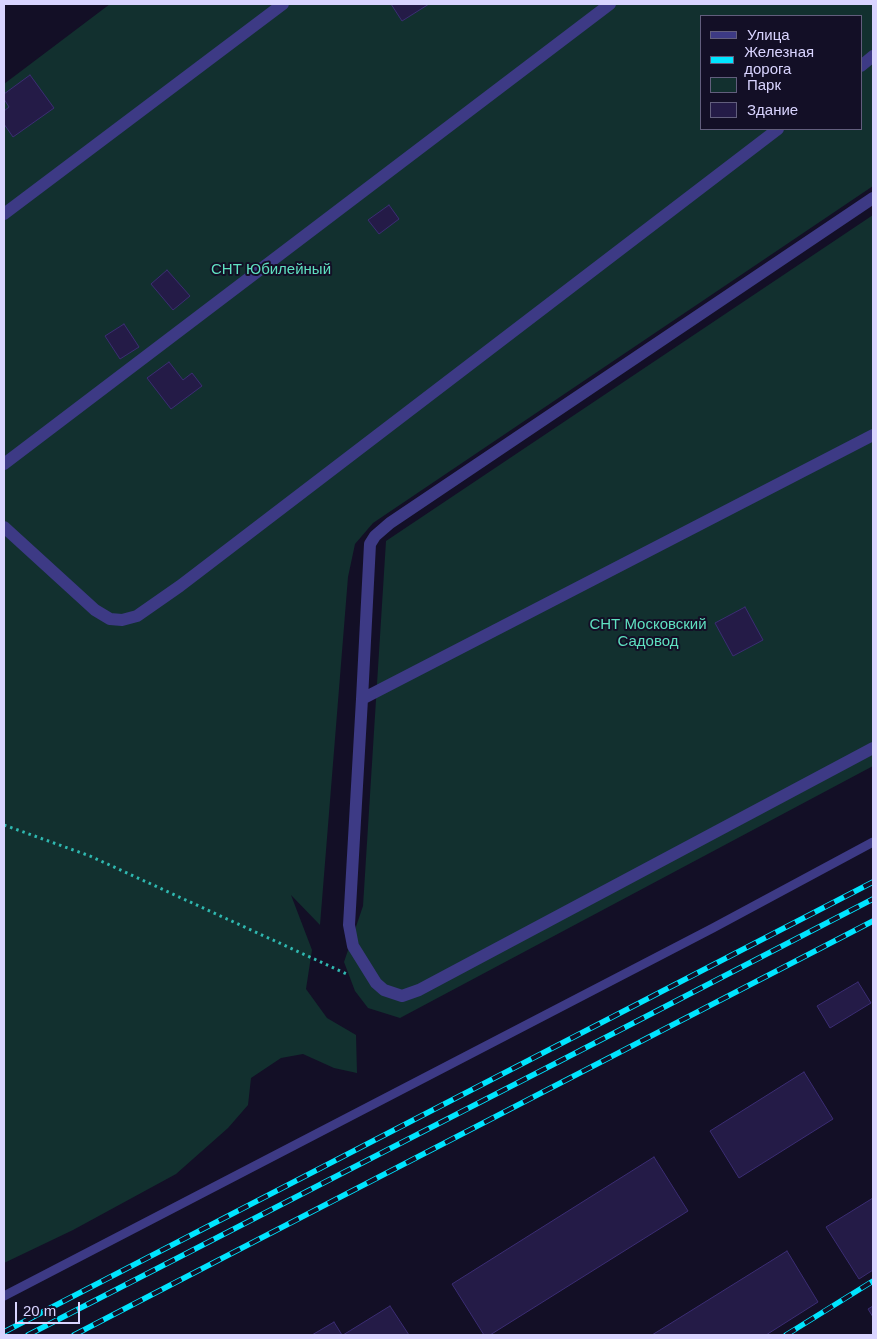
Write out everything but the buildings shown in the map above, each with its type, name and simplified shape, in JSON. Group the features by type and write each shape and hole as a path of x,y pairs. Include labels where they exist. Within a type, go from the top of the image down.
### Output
{"street":[{"path":"4,214 283,4"},
{"path":"4,464 610,4"},
{"path":"862,65 873,56"},
{"path":"4,527 95,610 110,619 122,620 137,616 180,586 777,130"},
{"path":"873,198 390,523 375,536 370,544 350,925 353,946 376,983 384,990 402,996 419,990 873,748"},
{"path":"362,699 873,435"}],"lane":[{"path":"4,1296 713,928 873,842"}],"path":[{"path":"4,825 90,856 357,978"}],"green space":[{"name":"СНТ Юбилейный","path":"110,4 873,4 873,186 373,523 355,544 348,577 320,925 291,895 312,950 306,989 327,1018 356,1035 357,1073 334,1068 303,1054 281,1058 251,1078 248,1105 228,1128 176,1174 73,1230 4,1263 4,84"},
{"name":"СНТ Московский Садовод","path":"873,215 873,766 400,1018 368,1008 355,991 344,962 363,906 386,541"}],"railway":[{"path":"4,1332 873,882"},
{"path":"28,1335 873,899"},
{"path":"74,1335 873,921"},
{"path":"786,1335 873,1281"}]}
